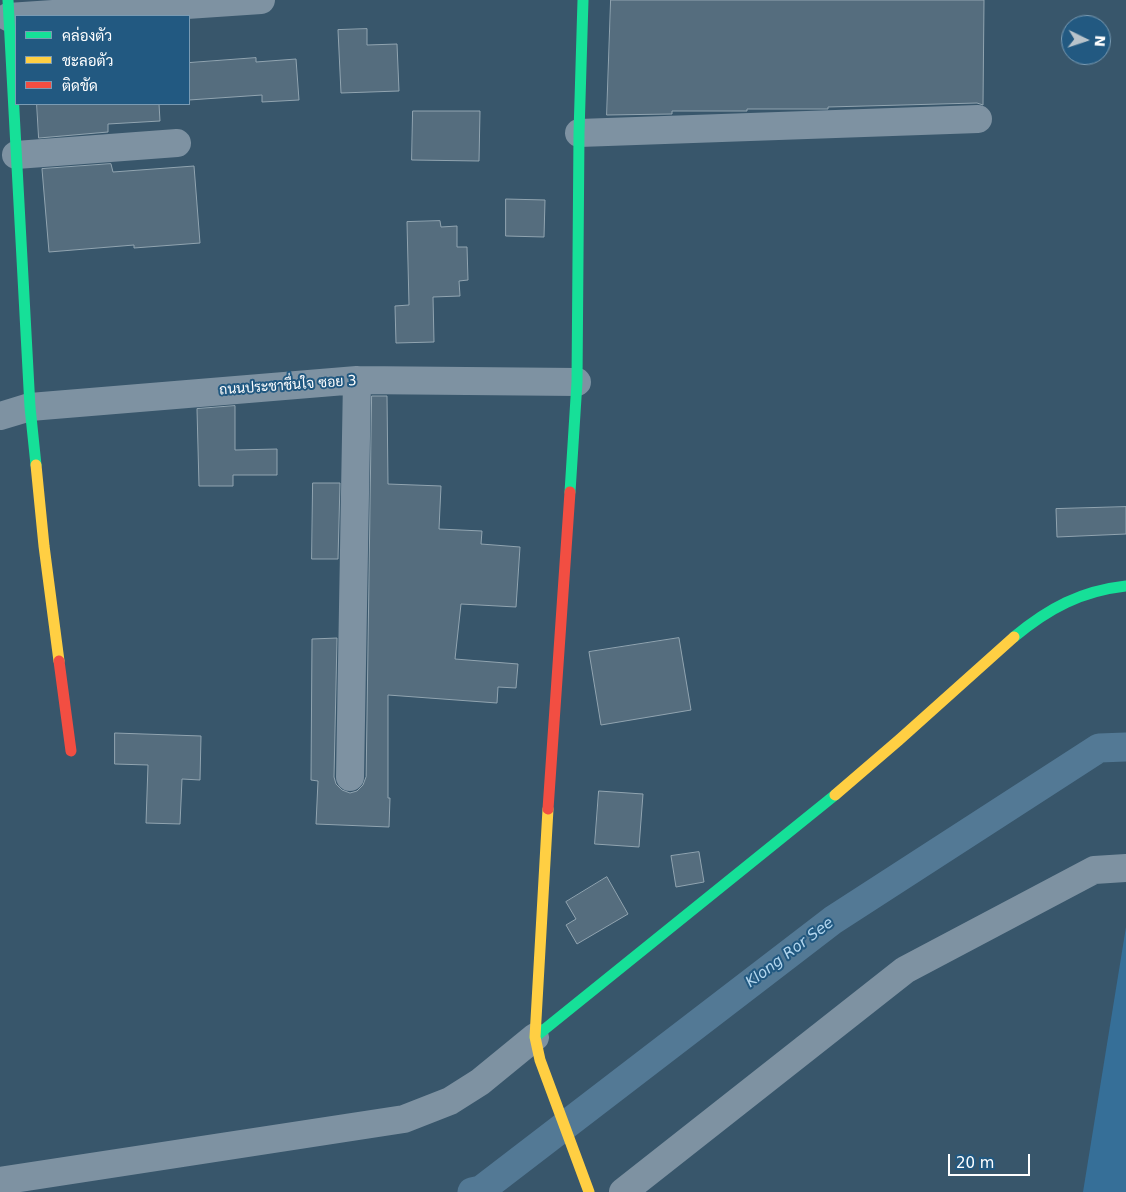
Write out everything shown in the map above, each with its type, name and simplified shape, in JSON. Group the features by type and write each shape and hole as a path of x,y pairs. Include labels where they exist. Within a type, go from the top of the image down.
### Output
{"street":[{"path":"72,750 44,546 30,407 16,156 6,90 8,8 261,0"},
{"path":"583,0 579,133 577,382 539,952 537,1049 589,1192"},
{"path":"579,133 978,119"},
{"path":"16,156 178,143"},
{"path":"350,777 356,380"},
{"name":"ถนนประชาชื่นใจ ซอย 3","path":"0,416 30,407 356,380 577,382"},
{"path":"0,1181 404,1119 450,1101 537,1049 884,753 988,659 1042,614 1073,599 1126,586"},
{"path":"624,1192 905,970 1094,870 1126,868"}],"shaded area":[{"path":"1126,927 1126,1192 1083,1192"}],"building":[{"path":"611,0 984,0 983,105 977,103 828,107 828,109 747,109 747,111 672,111 672,114 607,115"},
{"path":"367,29 367,45 397,44 399,91 341,93 338,30"},
{"path":"256,58 256,62 296,59 299,100 262,102 262,95 190,100 190,63"},
{"path":"37,105 159,105 160,121 108,124 108,132 39,138"},
{"path":"413,111 480,111 479,161 412,160"},
{"path":"111,164 113,172 194,166 200,243 134,248 134,245 49,252 42,169"},
{"path":"506,199 545,200 544,237 506,236"},
{"path":"440,221 441,227 457,226 457,247 467,247 468,280 459,281 460,296 433,297 434,342 396,343 395,306 409,305 407,222"},
{"path":"372,396 387,396 388,484 441,486 439,529 482,531 481,544 520,547 516,607 461,604 455,659 518,664 516,688 498,687 497,703 388,695 389,827 316,824 318,781 311,780 312,639 337,638 334,777 336,784 342,790 350,793 357,791 363,785 366,777"},
{"path":"235,406 235,450 277,449 277,475 233,475 233,486 199,486 197,409"},
{"path":"313,483 340,483 338,559 312,559"},
{"path":"1126,507 1126,534 1057,537 1056,509"},
{"path":"679,638 691,710 601,725 589,652"},
{"path":"115,733 201,736 200,780 182,779 180,824 146,823 148,765 115,764"},
{"path":"599,791 643,794 639,847 595,844"},
{"path":"699,852 704,882 676,887 671,856"},
{"path":"607,877 628,914 577,944 566,925 576,919 566,902"}],"waterway":[{"name":"Klong Ror See","path":"472,1192 481,1190 833,920 1099,748 1126,747"}],"traffic: fast":[{"path":"8,0 30,407 36,465"},
{"path":"570,492 577,382 579,133 583,0"},
{"path":"1014,637 1066,602 1094,592 1126,586"},
{"path":"535,1037 835,795"}],"traffic: slow":[{"path":"36,465 59,661"},
{"path":"835,795 1014,637"},
{"path":"548,809 535,1037 540,1060 589,1192"}],"traffic: jam":[{"path":"548,809 570,492"},
{"path":"59,661 71,751"}]}
